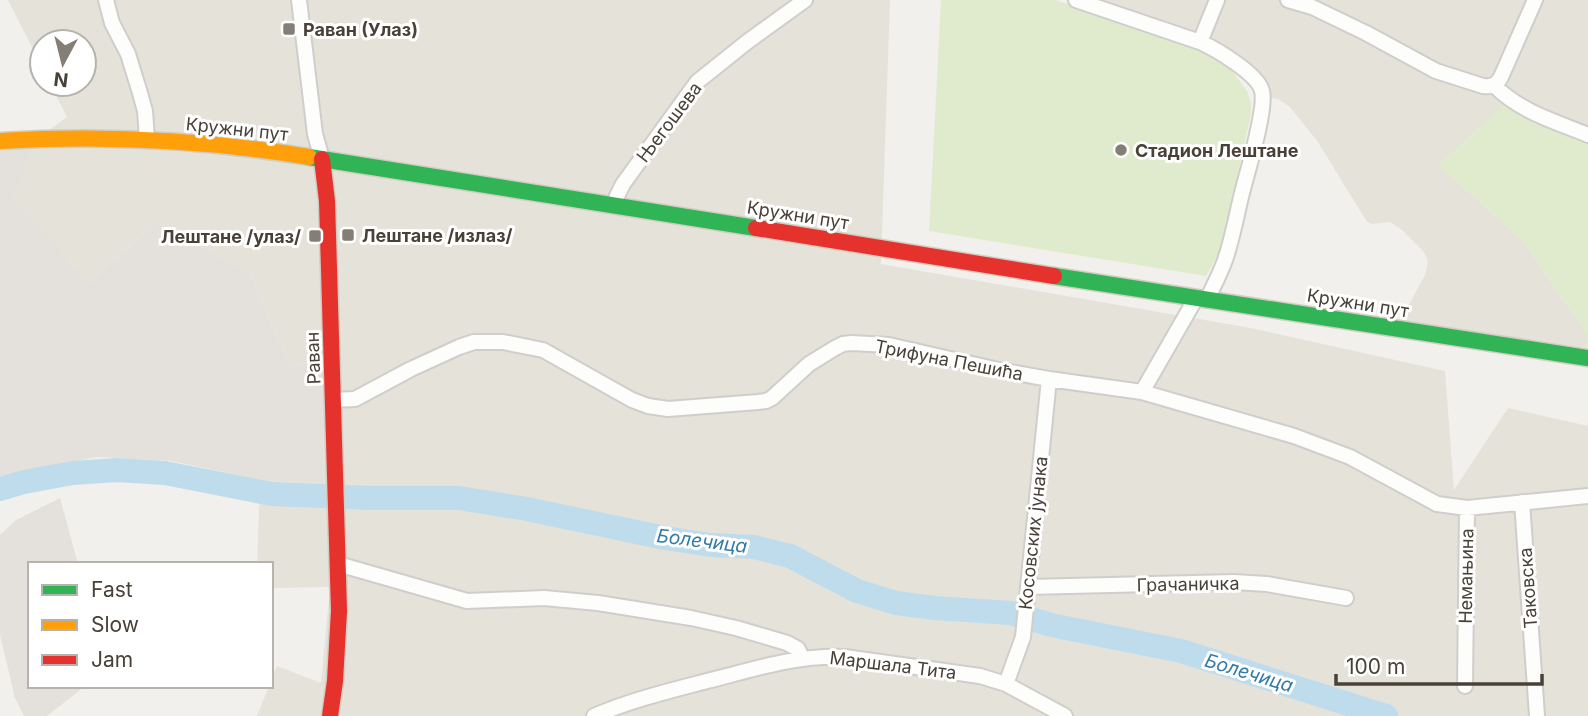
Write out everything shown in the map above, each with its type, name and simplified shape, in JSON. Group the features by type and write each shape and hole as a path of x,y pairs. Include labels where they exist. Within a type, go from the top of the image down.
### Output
{"main road":[{"name":"Кружни пут","path":"0,141 147,139 249,147 1588,358"},
{"name":"Раван","path":"322,159 327,201 339,611 330,716"}],"street":[{"path":"106,0 111,23 128,54 140,93 145,111 147,139"},
{"name":"Раван","path":"299,0 315,134 322,159"},
{"name":"Његошева","path":"615,205 623,184 697,82 805,0"},
{"path":"1076,0 1200,42 1218,51 1257,82 1262,90 1258,127 1228,249 1218,278 1142,392"},
{"path":"1200,42 1217,0"},
{"path":"1288,0 1312,7 1436,71 1483,86 1494,85 1501,77 1535,0"},
{"path":"1494,85 1507,97 1531,111 1588,135"},
{"name":"Трифуна Пешића","path":"333,400 355,399 422,364 474,342 503,342 542,350 632,400 668,409 766,401 821,355 843,344 889,345 994,369 1142,392 1320,445 1360,462 1437,504 1467,508 1588,496"},
{"name":"Косовских јунака","path":"1006,684 1021,644 1024,627 1049,379"},
{"name":"Таковска","path":"1522,502 1536,716"},
{"name":"Немањина","path":"1465,686 1467,508"},
{"path":"338,564 467,601 544,598 597,603 691,618 787,643 798,649 802,658"},
{"name":"Грачаничка","path":"1028,587 1267,583 1346,598"},
{"name":"Маршала Тита","path":"594,716 644,698 802,658 845,657 980,676 1006,684 1065,716"}],"shaded area":[{"path":"8,0 890,0 881,264 1251,328 1445,371 1454,490 1508,408 1588,426 1588,716 257,716 268,688 273,688 273,675 277,666 321,683 330,587 273,588 273,562 257,562 260,480 323,483 322,361 292,366 250,273 157,222 89,283 11,197 37,139 67,117 57,98 98,98 98,28 28,28 28,39"},
{"path":"1093,0 1588,0 1588,139 1439,165 1523,241 1588,335 1585,348 1399,323 1425,275 1428,261 1424,252 1390,222 1367,222 1318,142 1290,107 1278,99 1267,97 1219,47"},
{"path":"37,139 12,197 89,283 157,222 250,273 292,366 323,361 323,483 260,480 172,461 97,457 0,476 0,141"},
{"path":"60,498 77,562 28,562 28,688 82,688 47,716 24,716 15,698 0,635 0,535 16,520"}],"green space":[{"path":"941,0 1055,0 1187,42 1230,68 1247,91 1251,114 1221,249 1206,276 929,231"},
{"path":"1507,102 1588,139 1588,335 1523,241 1438,165"}],"waterway":[{"name":"Болечица","path":"0,489 73,473 117,470 165,473 272,494 459,498 527,509 665,538 711,545 754,547 790,556 857,591 896,603 1011,613 1051,625 1181,651 1386,716"}],"traffic: fast":[{"path":"309,157 756,228"},
{"path":"1054,276 1588,358"}],"traffic: slow":[{"path":"0,141 155,140 232,146 309,157"}],"traffic: jam":[{"path":"322,159 327,201 339,611 330,716"},
{"path":"756,228 1054,276"}],"place":[{"name":"Раван (Улаз)","path":"289,29"},
{"name":"Стадион Лештане","path":"1121,150"},
{"name":"Лештане /излаз/","path":"348,235"},
{"name":"Лештане /улаз/","path":"315,236"}]}
